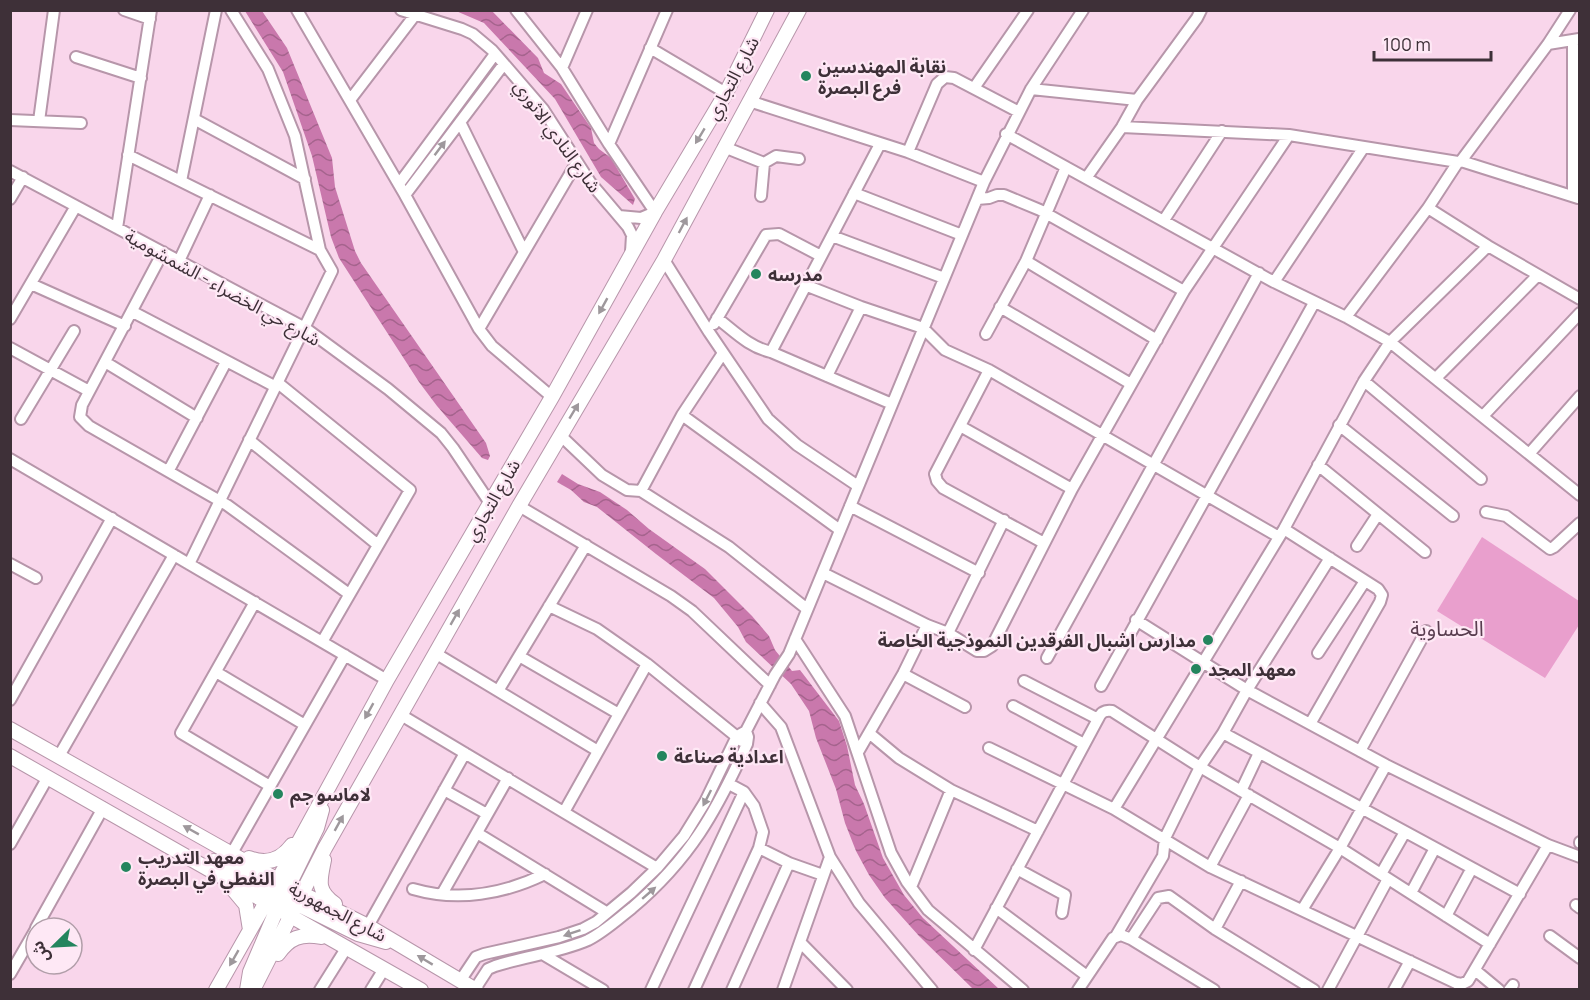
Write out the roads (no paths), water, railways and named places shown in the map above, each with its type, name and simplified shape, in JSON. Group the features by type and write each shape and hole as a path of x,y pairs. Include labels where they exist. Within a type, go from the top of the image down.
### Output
{"main road":[{"name":"شارع التجاري","path":"283,895 310,822 324,792 552,397 655,212 726,93 767,10"},
{"name":"شارع التجاري","path":"216,990 250,930 327,845 519,506 664,260 748,101 786,36 796,11"},
{"name":"شارع الجمهورية","path":"10,729 232,853 283,895"},
{"name":"شارع الجمهورية","path":"10,756 214,871 353,918 475,989"},
{"path":"71,790 83,786 86,777 82,769"},
{"path":"252,987 250,972 283,895 317,828 323,809 324,792"},
{"path":"232,853 261,862 274,860 289,849 310,822"},
{"path":"327,845 321,889 327,898 353,918"},
{"path":"175,849 199,854 366,937 397,944"},
{"path":"214,871 243,900 249,914 250,930"},
{"path":"252,987 290,917 283,895"},
{"name":"شارع الجمهورية","path":"290,917 419,989"},
{"path":"252,987 292,939 307,935 340,944"}],"street":[{"path":"39,121 54,10"},
{"path":"117,228 151,15 124,10"},
{"path":"181,181 216,10"},
{"path":"189,564 333,272 320,250 295,136 268,69 231,10"},
{"path":"297,10 399,184 479,329 492,346 552,397"},
{"name":"شارع النادي الاثوري","path":"401,10 473,34 495,54 543,109 590,182 628,227 632,235 630,258"},
{"path":"516,10 562,68 655,212 635,219 618,216"},
{"path":"562,68 587,10"},
{"path":"609,144 667,10"},
{"path":"974,88 1028,10"},
{"path":"460,981 476,957 494,951 559,938 592,924 657,868 684,836 705,802 741,733 789,654 923,328 1006,134 1031,89 1083,10"},
{"path":"1087,177 1122,127 1137,100 1201,10"},
{"path":"1346,317 1548,44 1570,10"},
{"path":"350,100 416,15"},
{"path":"1122,127 1289,135 1460,161 1576,197 1576,40 1548,44"},
{"path":"650,48 726,93"},
{"path":"399,184 495,54"},
{"path":"76,57 141,78"},
{"path":"405,195 504,64"},
{"path":"908,152 937,84 945,77 954,78 1019,112"},
{"path":"1031,89 1137,100"},
{"path":"748,101 908,152 984,182"},
{"path":"194,119 305,179"},
{"path":"10,120 81,123"},
{"path":"460,122 525,252"},
{"path":"1164,220 1222,131"},
{"path":"1006,134 1274,282 1346,317 1390,342 1580,495"},
{"path":"822,573 927,625 948,633 977,651 984,651 992,646 1072,489 1184,291 1289,135"},
{"path":"771,352 880,144"},
{"path":"724,147 764,164"},
{"path":"1274,282 1364,147"},
{"path":"128,155 320,250"},
{"path":"764,164 776,156 799,159"},
{"path":"479,329 577,162"},
{"path":"761,196 764,164"},
{"path":"986,334 1026,261 1066,167"},
{"name":"شارع حي الخضراء - الشمشومية","path":"10,171 305,328 388,389 441,433 460,457 490,503"},
{"path":"10,199 23,177"},
{"path":"854,193 962,235"},
{"path":"179,261 210,195"},
{"path":"977,199 1004,195 1046,214 1184,291"},
{"path":"10,319 76,206"},
{"path":"1428,208 1580,299"},
{"path":"709,332 766,235 779,234 821,256"},
{"path":"832,236 944,278"},
{"path":"1114,809 1282,533 1364,381 1390,342 1488,246"},
{"path":"163,252 89,391 80,411 80,417 84,422 220,501 349,594"},
{"path":"664,260 768,419 797,445 858,486"},
{"path":"1026,261 1157,340"},
{"path":"1047,658 1259,273"},
{"path":"1436,378 1538,275"},
{"path":"31,284 125,326"},
{"path":"805,285 923,328 945,350 989,370 1206,496 1330,558 1378,589 1382,595 1380,602 1310,724"},
{"path":"1101,686 1314,303"},
{"path":"827,376 861,307"},
{"path":"1000,307 1131,384"},
{"path":"133,312 226,362 277,385 410,490 322,642"},
{"path":"1482,416 1580,313"},
{"path":"717,318 758,349 771,352 892,404"},
{"path":"21,419 74,331"},
{"path":"10,348 89,391"},
{"path":"641,491 682,415 723,353"},
{"path":"105,362 197,418"},
{"path":"169,470 226,362"},
{"path":"989,370 935,474 937,481 943,489 1044,543"},
{"path":"1364,381 1481,479"},
{"path":"1529,454 1580,396"},
{"path":"1570,408 1580,416"},
{"path":"682,415 840,530"},
{"path":"1339,425 1453,516"},
{"path":"960,426 1072,489"},
{"path":"560,435 602,475 627,490 641,491 729,547 807,609"},
{"path":"249,440 378,545"},
{"path":"10,459 387,680"},
{"path":"1318,465 1425,552"},
{"path":"519,506 649,582 692,611 773,680"},
{"path":"850,506 979,573"},
{"path":"1486,512 1510,519 1550,549 1580,523"},
{"path":"1357,546 1378,514"},
{"path":"10,700 112,518"},
{"path":"948,633 1004,520"},
{"path":"498,691 586,544"},
{"path":"58,756 174,555"},
{"path":"1078,990 1116,936 1163,856 1165,838 1200,768 1330,558"},
{"path":"10,564 36,578"},
{"path":"1318,653 1365,581"},
{"path":"255,602 181,733 270,786"},
{"path":"475,989 488,969 503,963 544,955 596,936 655,889 695,842 729,784 747,744 741,733 597,629 549,606"},
{"path":"1136,620 1247,690 1386,765 1548,845 1580,858"},
{"path":"858,752 903,675 927,625"},
{"path":"1360,751 1426,631"},
{"path":"795,639 845,716 891,853 911,887 928,910 1023,990"},
{"path":"435,653 598,751"},
{"path":"232,853 345,655"},
{"path":"519,656 618,714"},
{"path":"564,812 646,664"},
{"path":"216,672 305,725"},
{"path":"903,675 965,707"},
{"path":"1024,681 1098,719"},
{"path":"760,703 781,727 830,856 859,903 931,989"},
{"path":"1013,706 1084,744"},
{"path":"974,950 1084,744 1098,719 1106,710 1112,711 1200,768 1340,848 1490,944"},
{"path":"401,715 657,868"},
{"path":"869,733 898,758 951,790 1038,831"},
{"path":"1223,734 1520,894"},
{"path":"989,748 1114,809 1210,867 1461,987 1475,970 1548,845"},
{"path":"368,926 465,753"},
{"path":"1210,867 1245,793 1259,753"},
{"path":"1302,910 1340,848 1386,765"},
{"path":"10,844 48,777"},
{"path":"442,894 508,778"},
{"path":"694,990 759,848 764,832 754,806 744,792 729,784"},
{"path":"444,790 488,814"},
{"path":"911,887 951,790"},
{"path":"655,988 744,792"},
{"path":"43,916 103,808"},
{"path":"1328,990 1405,832"},
{"path":"477,833 606,912"},
{"path":"759,848 789,863 823,875"},
{"path":"1411,893 1435,848"},
{"path":"783,990 830,856"},
{"path":"732,990 789,863"},
{"path":"1446,916 1472,868"},
{"path":"1017,869 1065,895 1062,913"},
{"path":"413,889 442,894 487,894 525,884 545,874"},
{"path":"1215,929 1241,881"},
{"path":"1131,939 1158,898 1169,896 1215,929 1314,990"},
{"path":"996,908 1087,976"},
{"path":"1116,936 1131,939 1214,990"},
{"path":"1550,936 1580,958"},
{"path":"800,942 847,990"},
{"path":"320,990 340,944"},
{"path":"512,947 517,961"},
{"path":"10,974 24,949"},
{"path":"544,955 603,990"},
{"path":"1394,990 1410,961"},
{"path":"371,990 384,969"},
{"path":"1475,970 1499,990"}],"water":[{"path":"245,11 262,11 287,48 332,158 335,187 355,251 361,263 486,443 490,456 488,460 482,458 419,382 339,258 331,237 312,156 283,72"},
{"path":"456,11 492,11 538,58 544,73 561,84 591,128 594,143 611,158 635,199 633,205 601,177 555,99 484,23"},
{"path":"562,474 578,484 600,492 705,569 752,616 769,636 775,650 792,671 800,670 839,721 855,785 883,858 904,895 923,918 999,989 973,989 919,936 885,898 869,875 845,823 836,789 816,738 809,711 791,684 746,642 738,627 714,598 597,507 584,502 571,490 557,482"}],"place":[{"name":"نقابة المهندسين فرع البصرة","path":"806,76"},
{"name":"مدرسه","path":"756,274"},
{"name":"مدارس اشبال الفرقدين النموذجية الخاصة","path":"1208,640"},
{"name":"معهد المجد","path":"1196,669"},
{"name":"اعدادية صناعة","path":"662,756"},
{"name":"لاماسو جم","path":"278,794"},
{"name":"معهد التدريب النفطي في البصرة","path":"126,867"}],"district":[{"name":"الحساوية","path":"1447,628"}]}
